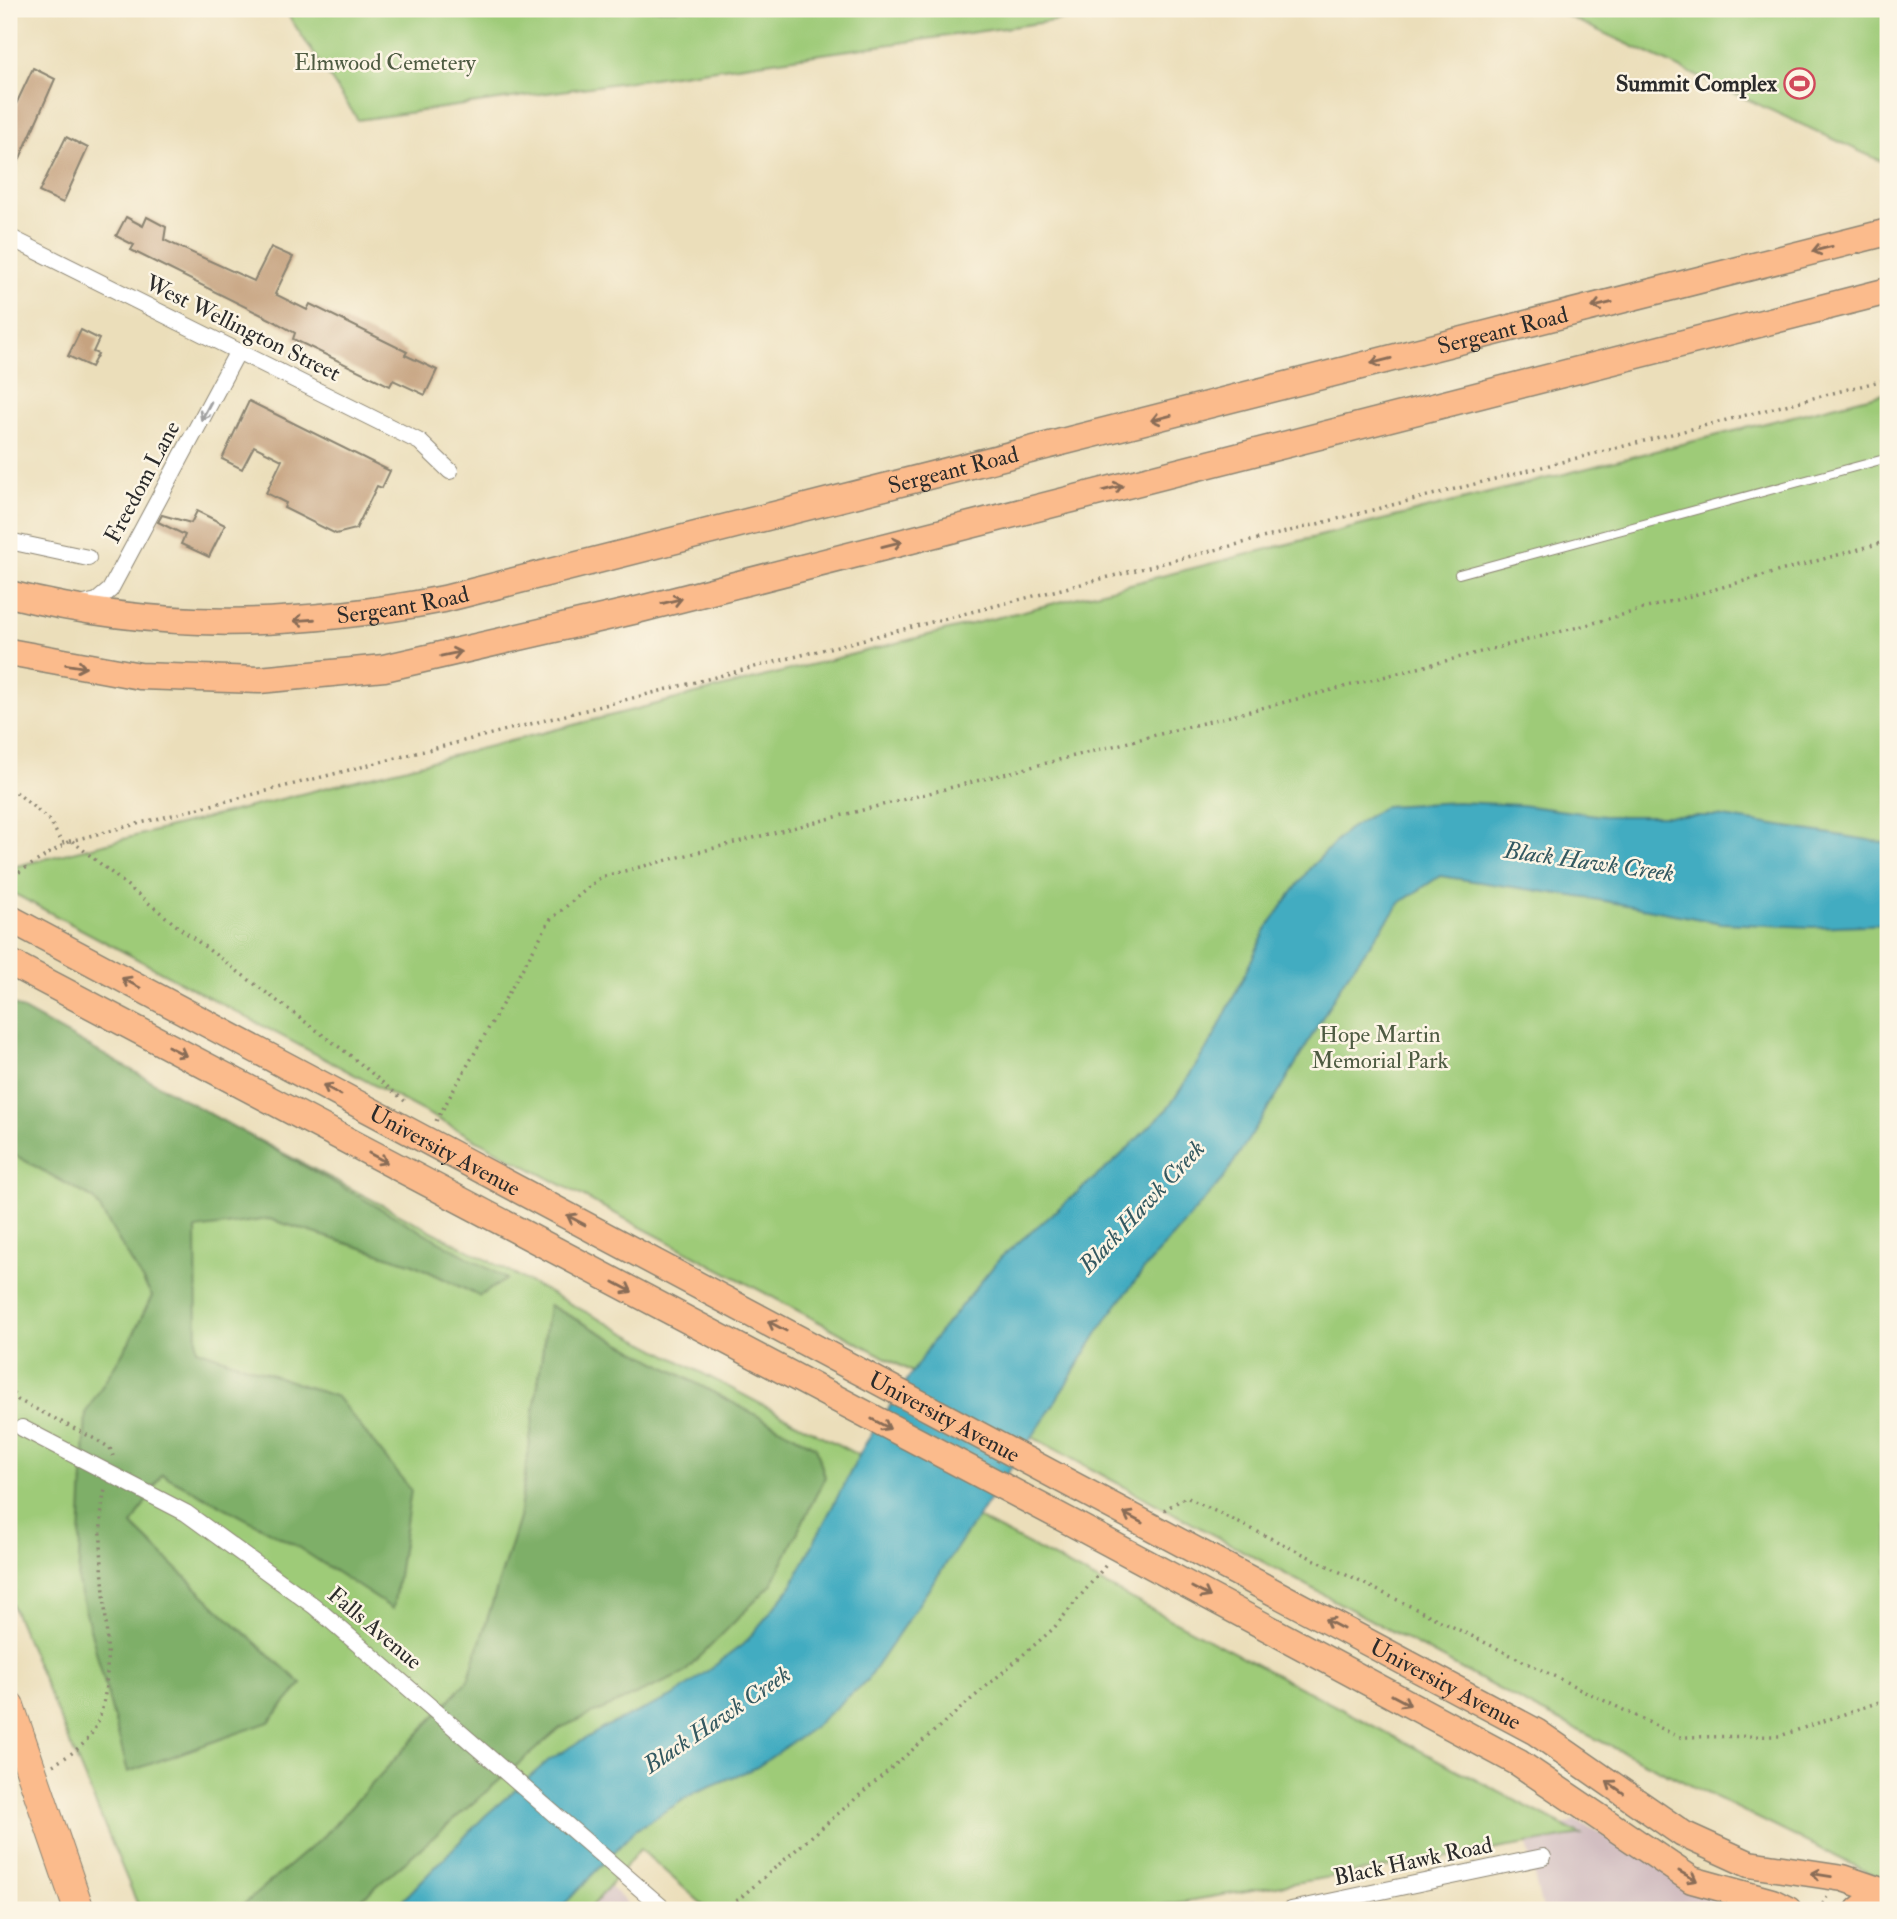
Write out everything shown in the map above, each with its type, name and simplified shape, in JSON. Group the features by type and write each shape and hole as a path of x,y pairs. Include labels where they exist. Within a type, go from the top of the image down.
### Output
{"highway":[{"path":"9,1706 14,1750 77,1910"}],"main road":[{"name":"Sergeant Road","path":"9,594 66,608 142,618 254,623 374,612 444,599 1888,232"},
{"path":"9,652 140,676 260,680 324,676 384,668 637,610 1888,291"},
{"name":"University Avenue","path":"9,918 1536,1732 1683,1834 1749,1864 1843,1878 1887,1892"},
{"name":"University Avenue","path":"9,962 1076,1525 1519,1763 1692,1880 1772,1902 1788,1910"},
{"path":"1859,1910 1875,1897 1887,1892"}],"street":[{"name":"West Wellington Street","path":"9,237 420,442 450,471"},
{"name":"Freedom Lane","path":"66,608 97,601 110,590 238,351"},
{"path":"9,541 88,558"},
{"name":"Falls Avenue","path":"22,1428 186,1513 314,1605 659,1905"},
{"name":"Black Hawk Road","path":"1291,1910 1543,1857"}],"lane":[{"path":"1459,574 1888,458"}],"path":[{"path":"16,792 50,821 62,843 1888,379"},
{"path":"433,1125 550,920 601,877 1586,625 1888,541"},
{"path":"13,876 71,840"},
{"path":"71,840 177,926 351,1056 413,1108"},
{"path":"9,1388 18,1401 110,1448 113,1457 100,1508 99,1546 107,1642 104,1698 96,1724 85,1743 51,1766"},
{"path":"1142,1522 1186,1497 1679,1737 1780,1736 1888,1699"},
{"path":"726,1910 1053,1629 1119,1548"}],"shaded area":[{"path":"1575,1820 1692,1880 1740,1910 1542,1910 1526,1840"},
{"path":"594,1873 635,1910 559,1910"},
{"path":"1255,1899 1256,1910 1188,1910"}],"green space":[{"name":"Elmwood Cemetery","path":"284,9 1137,9 358,120"},
{"name":"Summit Complex","path":"1552,9 1888,9 1888,157 1885,163"},
{"name":"Hope Martin Memorial Park","path":"1888,392 1888,1882 1537,1710 825,1325 9,891 9,868"},
{"path":"9,1002 507,1279 479,1296 413,1264 269,1219 196,1229 197,1349 337,1397 411,1490 393,1609 293,1544 162,1474 132,1525 219,1610 302,1684 269,1722 128,1772 78,1583 86,1412 131,1339 152,1296 94,1199 9,1152"},
{"path":"9,1009 1581,1835 1133,1910 709,1910 640,1849 589,1910 140,1910 9,1598"},
{"path":"549,1305 816,1447 825,1477 772,1584 683,1674 560,1728 349,1910 237,1910 325,1835 468,1680 519,1518"}],"water":[{"name":"Black Hawk Creek","path":"1457,802 1521,805 1604,816 1717,816 1888,843 1888,924 1813,927 1721,923 1605,901 1440,876 1401,902 1344,980 1284,1084 1223,1179 1150,1262 1107,1318 1045,1418 867,1680 810,1730 757,1767 696,1792 634,1831 559,1910 393,1910 485,1816 549,1760 607,1726 674,1696 746,1642 790,1588 864,1446 934,1339 1001,1257 1117,1159 1169,1107 1214,1037 1268,926 1310,868 1347,830 1385,806"}],"building":[{"path":"33,68 55,79 9,183 9,119"},
{"path":"66,137 88,148 63,203 39,192"},
{"path":"126,217 143,226 147,217 166,227 164,240 254,281 271,247 293,257 275,294 307,310 310,304 407,352 405,355 437,370 425,395 393,380 390,386 293,339 295,333 270,319 131,250 134,245 116,236"},
{"path":"81,330 99,339 93,352 98,354 91,367 68,356"},
{"path":"249,401 390,471 382,488 377,486 356,529 336,534 284,508 286,503 266,493 282,460 254,446 242,469 222,459"},
{"path":"197,511 225,525 209,557 181,544 185,535 158,522 162,515 191,523"}],"place":[{"name":"Summit Complex","path":"1800,83"}]}
